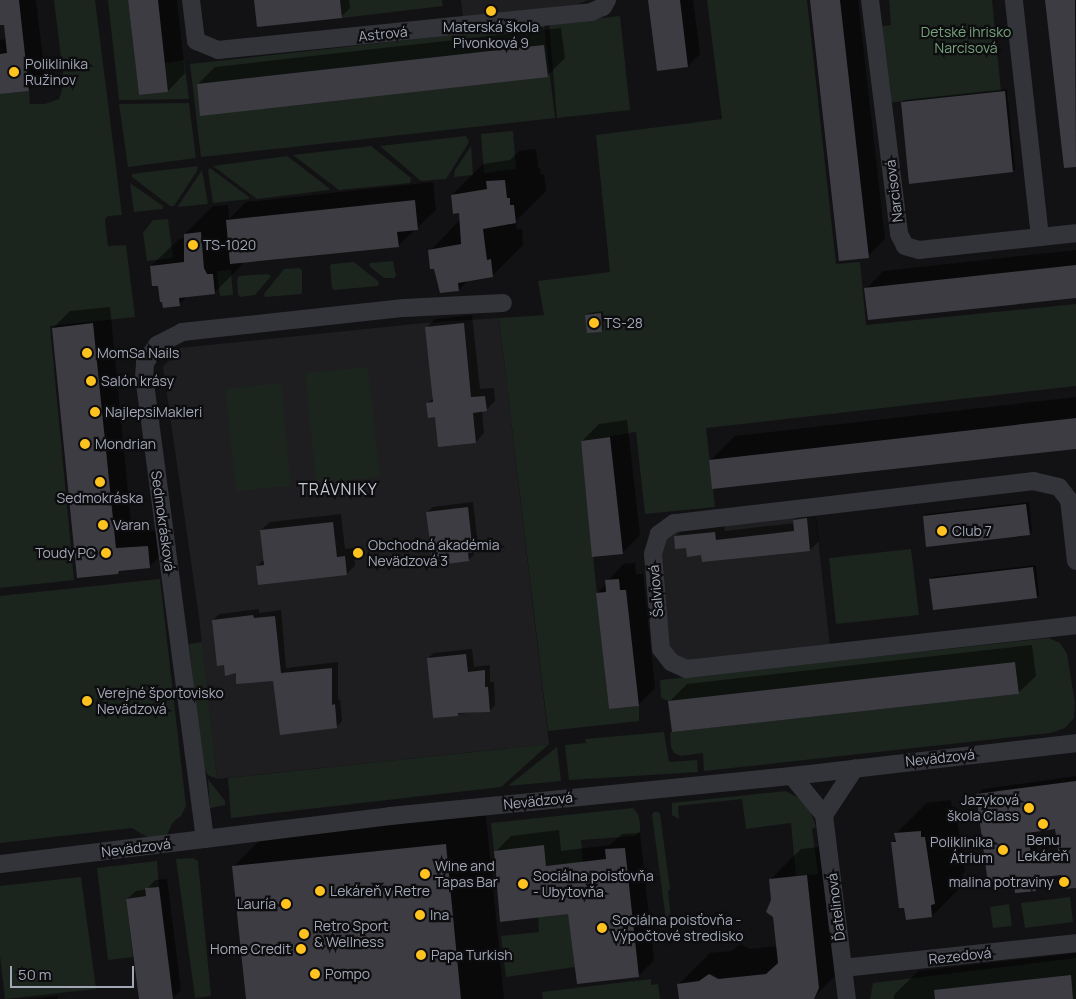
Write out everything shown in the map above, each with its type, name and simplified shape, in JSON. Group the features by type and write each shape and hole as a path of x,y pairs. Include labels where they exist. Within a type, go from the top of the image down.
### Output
{"street":[{"name":"Astrová","path":"192,0 196,41 218,50 591,12 603,7 607,0"},
{"name":"Narcisová","path":"870,0 899,234 905,246 919,250 1076,233"},
{"path":"1014,0 1040,238"},
{"name":"Sedmokrásková","path":"205,839 144,378 145,363 157,346 182,332 404,308 503,303"},
{"name":"Šalviová","path":"1076,561 1069,500 1059,487 1034,481 674,523 659,534 653,554 661,649 671,662 686,670 1076,625"},
{"name":"Nevädzová","path":"0,864 457,809 792,776 1076,743"},
{"path":"792,776 824,815 855,768"},
{"name":"Ďatelinová","path":"824,815 847,999"},
{"name":"Rezedová","path":"844,968 1076,943"}],"shaded area":[{"name":"Materská škola Pivonková 9","path":"461,0 588,0 576,5 463,17"},
{"name":"Obchodná akadémia Nevädzová 3","path":"499,318 549,744 217,779 199,617 163,367 180,348 424,323"},
{"path":"815,512 830,647 690,662 679,657 671,649 668,640 657,554 671,531"}],"green space":[{"path":"54,0 95,0 122,215 108,216 105,219 108,246 126,245 135,317 50,326 74,580 0,588 0,94 29,91 30,104 45,104 59,99 64,83"},
{"path":"108,0 128,0 139,95 168,92 165,63 184,60 189,99 119,100"},
{"path":"340,0 442,0 443,6 342,18"},
{"path":"707,0 807,0 836,264 860,262 866,325 1076,304 1076,386 706,428 715,507 645,514 636,432 581,441 609,709 639,706 639,721 548,731 499,318 544,315 538,281 610,272 596,135 722,119"},
{"name":"Detské ihrisko Narcisová","path":"889,0 992,0 1001,91 886,103 876,27 891,25"},
{"path":"620,16 630,110 557,118 549,24"},
{"path":"544,25 555,118 201,157 190,64"},
{"path":"189,103 196,158 128,167 119,104"},
{"path":"513,131 516,169 484,173 481,134"},
{"path":"466,136 469,142 446,179 421,181 380,146"},
{"path":"371,146 411,178 410,183 339,190 293,155"},
{"path":"471,146 473,175 454,177 455,170"},
{"path":"287,156 329,188 329,190 257,199 213,166"},
{"path":"198,166 197,171 174,206 170,206 132,177 132,174"},
{"path":"210,168 249,197 249,199 213,203 208,170"},
{"path":"202,170 208,204 179,207 178,206"},
{"path":"130,183 163,206 163,209 134,212"},
{"path":"168,219 173,258 147,261 143,233 153,220"},
{"path":"393,261 396,276 394,278 384,278 369,266 370,263"},
{"path":"354,262 379,282 378,286 334,290 332,288 330,266 332,264"},
{"path":"299,268 302,270 302,294 265,297 264,294 284,269"},
{"path":"231,270 233,295 220,296 217,271"},
{"path":"268,274 271,276 255,295 240,297 238,295 237,279 239,276"},
{"path":"368,367 380,477 316,483 305,373"},
{"path":"281,383 291,486 236,491 225,389"},
{"path":"911,549 919,615 836,624 829,558"},
{"name":"Verejné športovisko Nevädzová","path":"160,579 186,806 181,816 173,822 167,835 152,840 132,828 0,843 0,596"},
{"path":"1049,638 1060,643 1067,654 1075,703 1074,718 1065,728 1051,733 704,771 703,753 681,756 674,753 671,747 670,732 1019,694 1015,662 668,701 661,698 660,680"},
{"path":"202,642 217,779 208,775 203,767 189,644"},
{"path":"664,732 669,762 697,760 698,772 569,780 565,745 586,743 585,739"},
{"path":"549,744 501,787 231,818 228,778"},
{"path":"557,747 561,781 508,786"},
{"path":"208,779 225,801 225,805 210,808"},
{"path":"786,791 802,800 810,810 816,827 812,829 818,874 796,876 791,823 746,829 742,799 678,806 679,819 672,815 672,803"},
{"path":"633,808 638,814 640,824 640,831 635,836 581,840 583,862 562,865 575,967 506,977 501,936 539,932 538,917 552,916 544,845 494,851 491,823"},
{"path":"654,812 660,814 670,889 668,891 671,920 666,920 652,815"},
{"path":"193,858 198,861 211,996 195,998 176,859"},
{"path":"157,861 159,887 145,888 146,896 126,899 133,957 108,960 97,868"},
{"path":"81,877 96,989 5,999 0,956 0,886"},
{"path":"1070,897 1073,922 1025,928 1021,903"},
{"path":"1009,904 1012,926 993,928 990,907"},
{"path":"1076,958 1076,999 870,999 873,983"},
{"path":"651,979 651,985 658,984 660,999 543,999 542,992"}],"building":[{"name":"Poliklinika Ružinov","path":"0,0 19,0 29,91 0,94 0,54 7,53 4,25 0,25"},
{"path":"128,0 158,0 168,92 139,95"},
{"path":"254,0 340,0 342,18 257,27"},
{"path":"648,0 680,0 688,67 657,71"},
{"path":"810,0 840,0 869,258 839,261"},
{"path":"1045,0 1075,0 1076,167 1064,168"},
{"path":"544,45 548,77 200,116 197,84"},
{"path":"1005,91 1013,172 909,184 901,102"},
{"path":"505,180 507,198 510,198 510,205 514,205 516,223 483,229 487,260 491,259 493,277 458,283 459,291 440,293 434,269 430,269 428,250 461,244 459,213 453,214 451,195 487,189 486,181"},
{"path":"415,200 418,230 397,232 399,247 230,264 226,220"},
{"path":"201,232 204,268 207,274 213,274 215,294 179,298 180,306 163,308 162,302 160,302 158,286 152,286 150,266 184,262 184,234"},
{"path":"1076,265 1076,298 868,320 864,288"},
{"name":"TS-28","path":"601,313 602,332 587,333 585,315"},
{"name":"Mondrian","path":"93,323 116,548 148,546 150,568 119,571 118,574 77,578 52,328"},
{"path":"464,323 471,397 485,396 487,411 473,413 476,443 438,447 435,417 428,418 426,403 433,402 425,327"},
{"path":"1076,418 1076,449 712,489 709,460"},
{"path":"610,437 623,554 592,557 581,441"},
{"path":"1026,504 1030,535 926,547 923,516"},
{"path":"468,507 473,552 468,553 469,561 440,565 439,556 432,557 426,512"},
{"path":"807,518 810,551 702,562 701,555 687,557 686,548 675,549 674,536 715,532 716,540 794,531 793,520"},
{"path":"333,522 337,557 345,556 347,575 258,585 256,566 264,565 260,530"},
{"path":"1033,567 1037,598 933,610 929,579"},
{"path":"619,579 620,590 626,590 639,706 609,709 596,593 606,592 605,580"},
{"path":"253,615 254,618 275,616 281,673 332,668 332,705 335,704 337,728 280,735 273,681 236,684 236,673 225,676 224,665 217,666 212,620"},
{"path":"466,654 468,672 485,670 485,687 488,687 490,712 458,713 458,716 433,718 427,658"},
{"path":"1015,662 1019,694 672,732 668,701"},
{"name":"Poliklinika Átrium","path":"1076,781 1076,888 1063,889 1061,875 1034,878 1036,891 1015,893 1014,881 988,884 976,794","holes":["1055,829 1059,858 1032,862 1028,833"]},
{"path":"921,831 921,837 925,837 935,904 931,905 932,917 906,920 904,908 899,908 891,842 896,842 894,833"},
{"path":"446,844 461,999 246,999 232,866"},
{"name":"Sociálna poisťovňa - Výpočtové stredisko","path":"544,845 546,866 606,859 605,849 625,848 639,977 577,984 568,914 500,922 494,851"},
{"path":"807,875 819,988 814,999 679,999 677,984 699,981 709,974 718,979 766,974 778,963 773,917 766,912 771,900 769,879"},
{"path":"159,887 173,999 139,999 126,899 146,896 145,888"},
{"path":"1071,975 1073,999 935,999 934,990"}],"place":[{"name":"Materská škola Pivonková 9","path":"491,11"},
{"name":"Poliklinika Ružinov","path":"14,72"},
{"name":"TS-1020","path":"193,245"},
{"name":"TS-28","path":"594,323"},
{"name":"MomSa Nails","path":"87,353"},
{"name":"Salón krásy","path":"91,381"},
{"name":"NajlepsiMakleri","path":"95,412"},
{"name":"Mondrian","path":"85,444"},
{"name":"Sedmokráska","path":"100,482"},
{"name":"Varan","path":"103,525"},
{"name":"Club 7","path":"942,531"},
{"name":"Toudy PC","path":"106,553"},
{"name":"Obchodná akadémia Nevädzová 3","path":"358,553"},
{"name":"Verejné športovisko Nevädzová","path":"87,701"},
{"name":"Jazyková škola Class","path":"1029,808"},
{"name":"Benu Lekáreň","path":"1043,824"},
{"name":"Poliklinika Átrium","path":"1003,850"},
{"name":"Wine and Tapas Bar","path":"425,874"},
{"name":"malina potraviny","path":"1064,882"},
{"name":"Sociálna poisťovňa - Ubytovňa","path":"523,884"},
{"name":"Lekáreň v Retre","path":"320,891"},
{"name":"Lauría","path":"286,904"},
{"name":"Ina","path":"420,915"},
{"name":"Sociálna poisťovňa - Výpočtové stredisko","path":"602,928"},
{"name":"Retro Sport & Wellness","path":"304,934"},
{"name":"Home Credit","path":"301,949"},
{"name":"Papa Turkish","path":"421,955"},
{"name":"Pompo","path":"315,974"}],"district":[{"name":"TRÁVNIKY","path":"338,489"}]}
